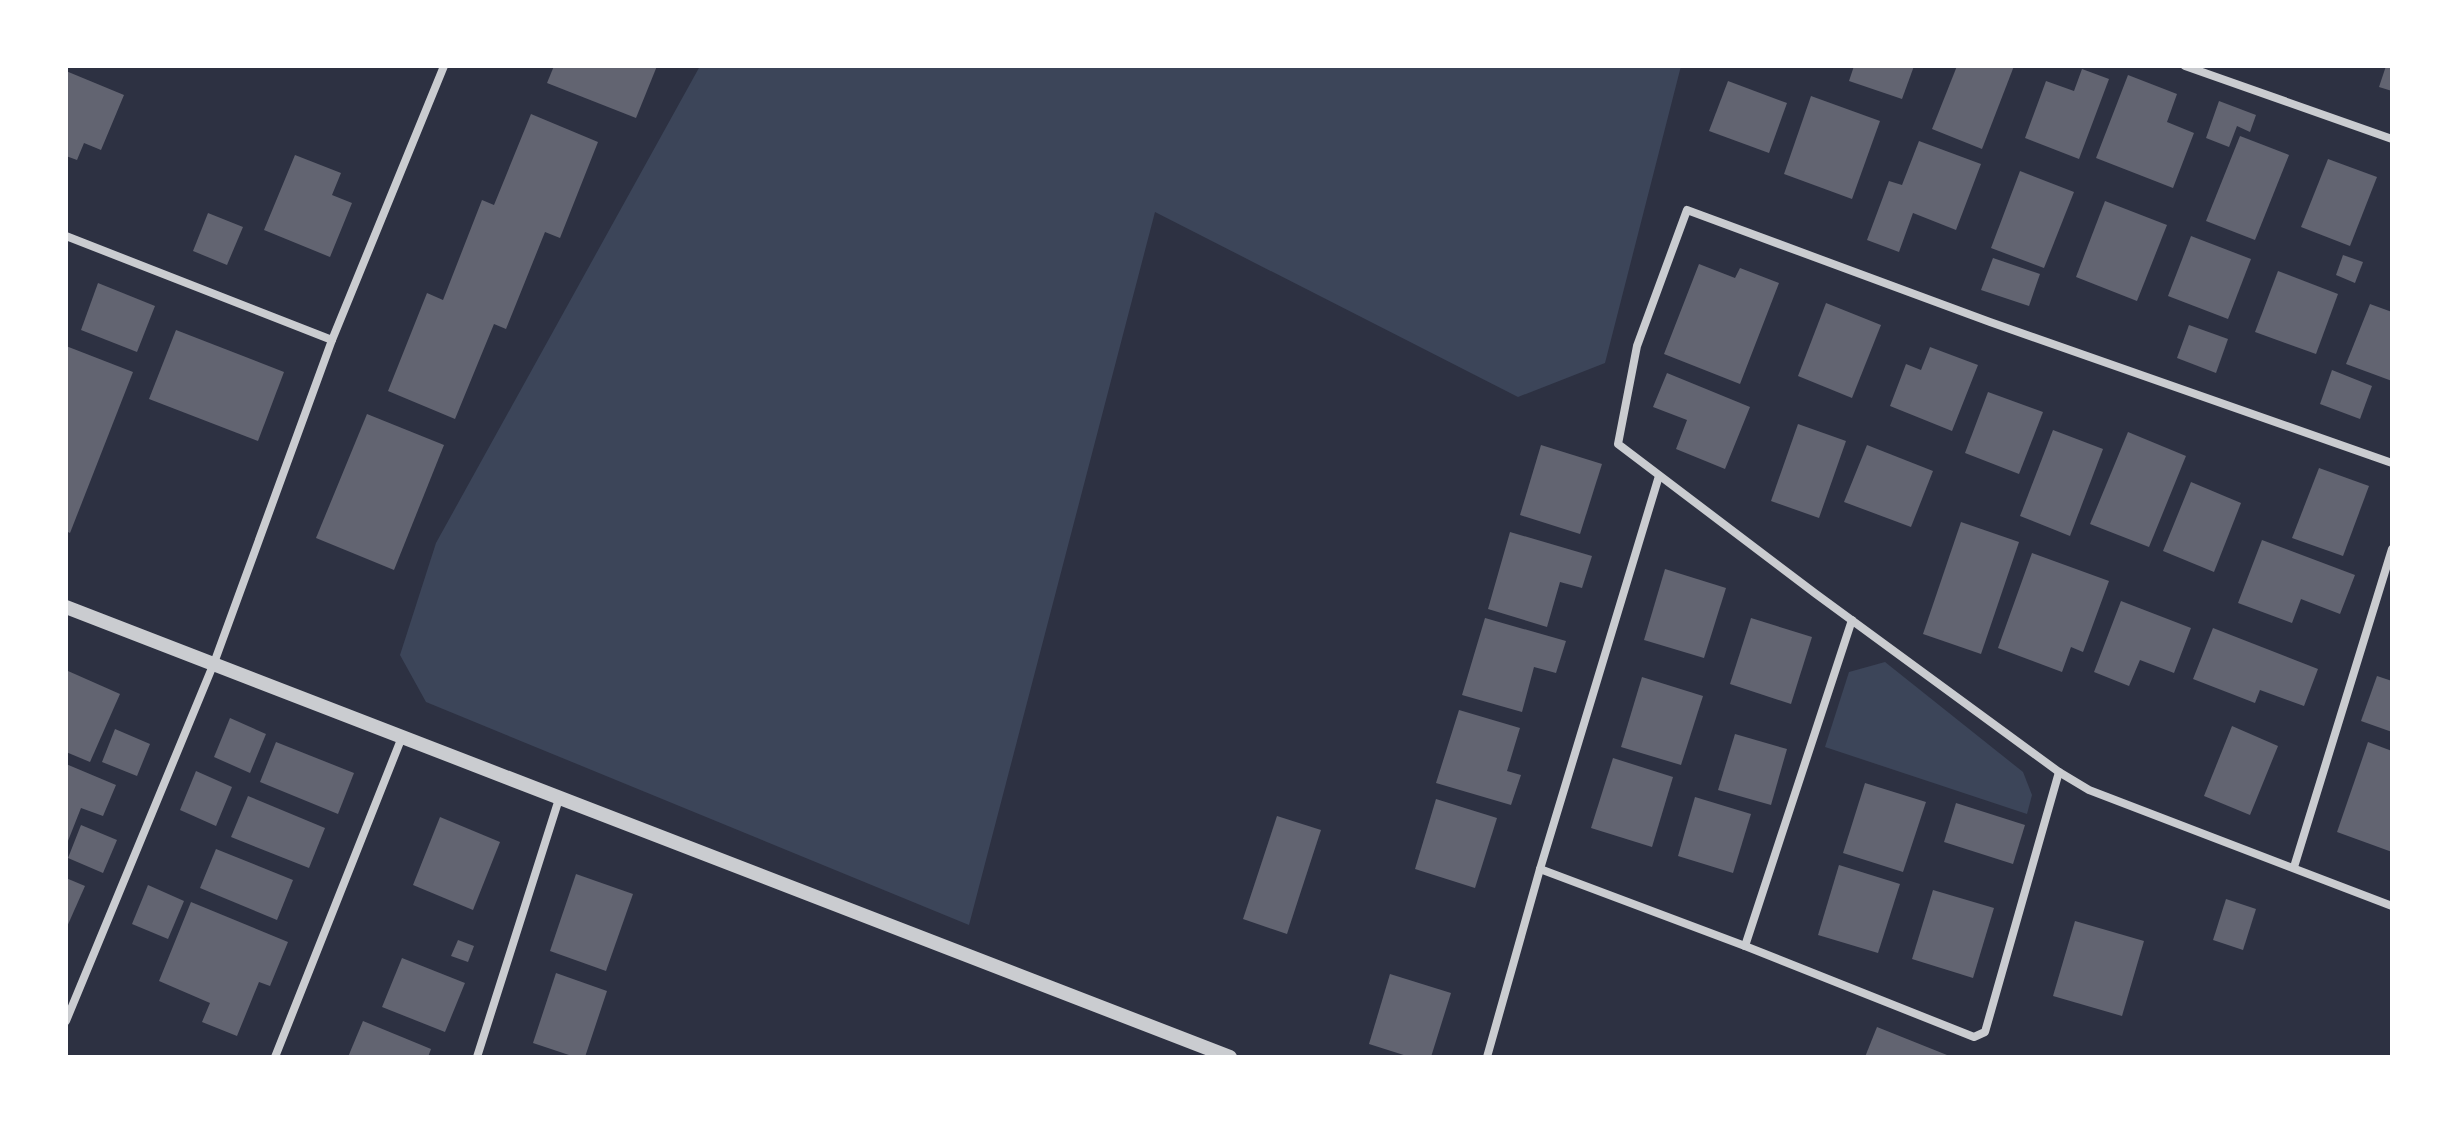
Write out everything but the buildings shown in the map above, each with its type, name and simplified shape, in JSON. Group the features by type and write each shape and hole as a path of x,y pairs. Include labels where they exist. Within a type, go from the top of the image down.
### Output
{"street":[{"path":"66,1021 214,663 332,340 444,66"},
{"path":"2185,66 2392,139"},
{"path":"2392,463 1990,322 1687,210 1637,346 1618,444 1852,620 2059,772 2089,790 2392,906"},
{"path":"66,236 332,340"},
{"path":"1487,1057 1540,869 1659,476"},
{"path":"2294,867 2392,549"},
{"path":"66,607 1230,1057"},
{"path":"1745,946 1852,620"},
{"path":"275,1057 402,736"},
{"path":"1540,869 1974,1037 1985,1032 2059,772"},
{"path":"477,1057 559,799"},
{"path":"66,989 76,993"}],"shaded area":[{"path":"700,66 1681,66 1605,363 1518,397 1155,212 969,925 426,702 400,655 436,543"},
{"path":"1885,662 2023,772 2032,795 2027,814 1825,747 1849,672"}]}
